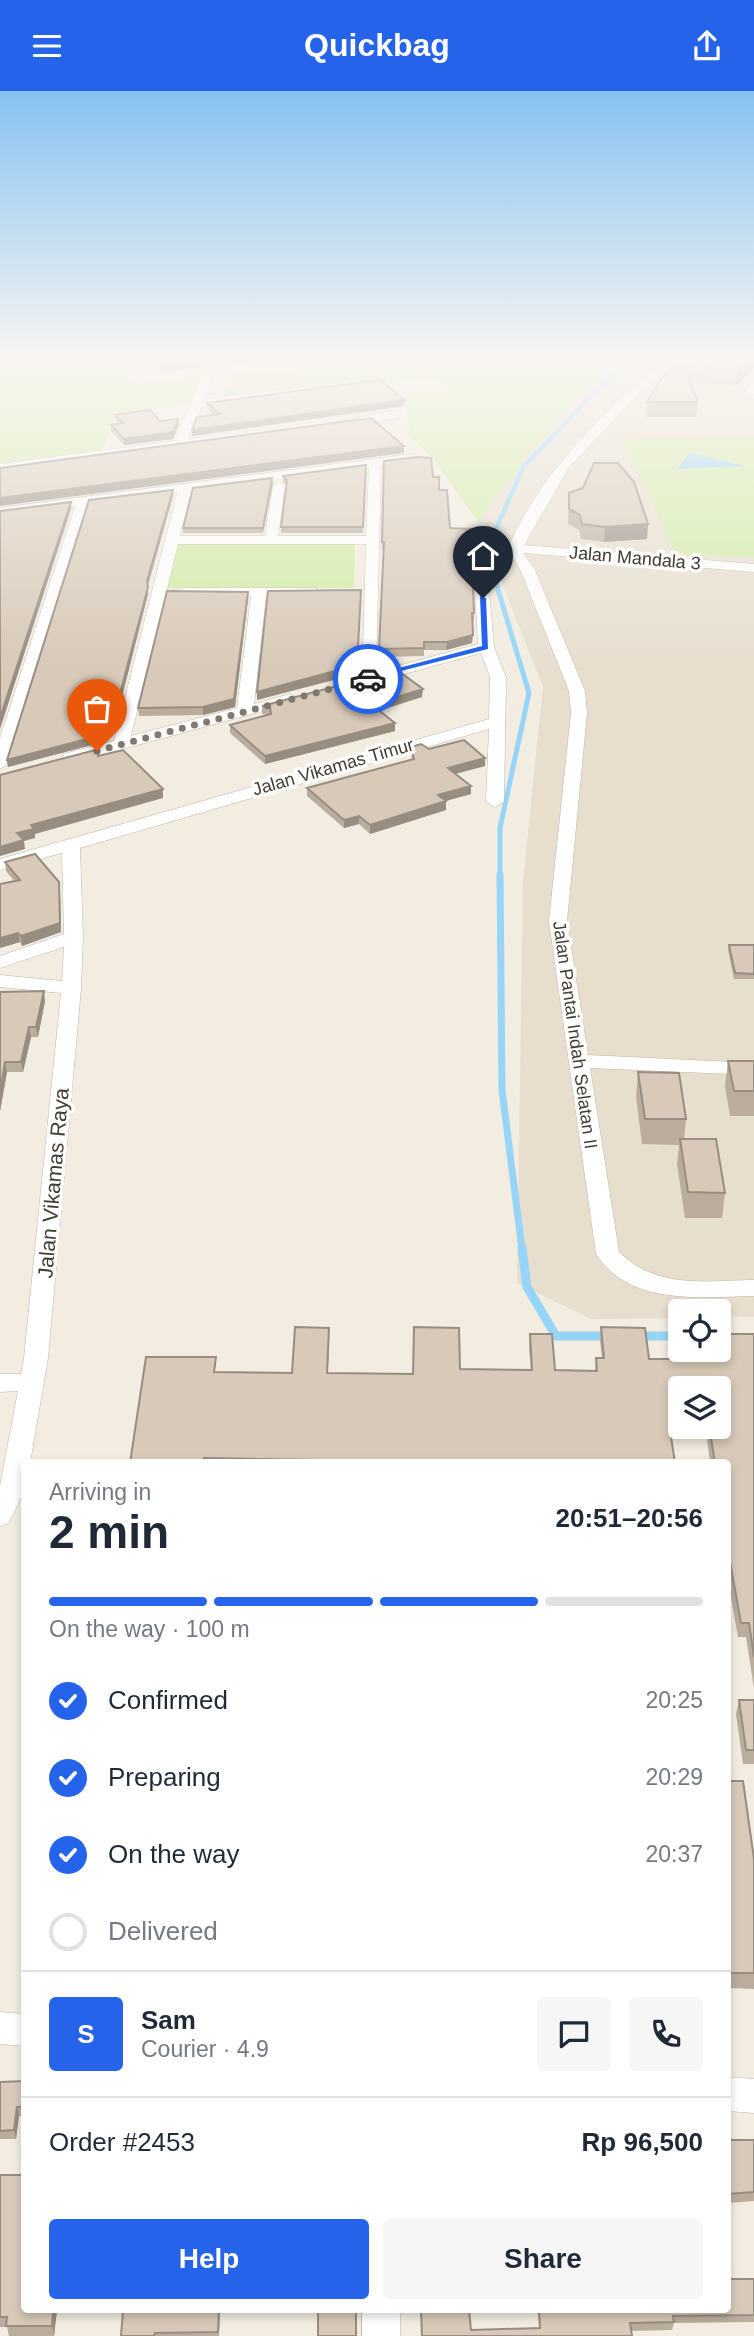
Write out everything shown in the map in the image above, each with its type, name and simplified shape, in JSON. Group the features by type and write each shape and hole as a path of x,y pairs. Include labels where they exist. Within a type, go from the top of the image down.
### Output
{"street":[{"path":"0,468 54,461"},
{"path":"0,512 393,461"},
{"path":"515,548 521,533 568,461"},
{"path":"375,463 373,540 363,591 362,680 486,647"},
{"path":"271,540 279,486"},
{"path":"121,744 185,488"},
{"path":"4,771 83,501"},
{"path":"172,540 373,540"},
{"path":"480,548 486,647 498,677 495,802"},
{"name":"Jalan Mandala 3","path":"515,548 754,568"},
{"name":"Jalan Pantai Indah Selatan II","path":"515,548 527,568 577,691 579,713 558,921 608,1254 619,1269 646,1283 667,1287 754,1288"},
{"path":"245,711 259,591"},
{"path":"159,592 328,591"},
{"path":"54,762 307,695"},
{"name":"Jalan Vikamas Timur","path":"0,865 497,722"},
{"name":"Jalan Vikamas Raya","path":"0,1516 13,1487 31,1382 71,988 74,937 71,846"},
{"path":"0,962 74,937"},
{"path":"0,981 71,988"},
{"path":"578,1061 754,1069"},
{"path":"0,1383 31,1382"},
{"path":"0,2028 21,2030"},
{"path":"731,2094 754,2096"},
{"path":"381,2313 381,2336"}],"shaded area":[{"path":"522,461 754,461 754,1317 731,1317 731,1299 668,1299 668,1318 591,1319 517,1283 523,881 543,687 478,522"}],"green space":[{"path":"0,461 31,461 0,465"},
{"path":"434,461 525,461 511,477 478,522"},
{"path":"632,461 754,461 754,558 675,553"},
{"path":"174,542 355,542 354,588 164,588"}],"water":[{"path":"684,461 723,461 745,466 677,469"}],"building":[{"path":"54,461 289,461 0,498 0,468"},
{"path":"384,461 431,461 433,477 439,477 439,490 447,490 450,528 473,529 473,635 447,642 424,642 424,648 379,649 384,542"},
{"path":"594,463 618,463 634,482 648,524 605,527 582,524 580,515 569,509 569,493 583,488"},
{"path":"366,465 363,527 281,527 287,480 283,476"},
{"path":"272,478 263,528 183,528 193,488"},
{"path":"173,490 147,581 148,587 116,709 106,709 102,735 7,760 89,500"},
{"path":"71,502 0,718 0,511"},
{"path":"361,590 357,665 257,692 268,591"},
{"path":"167,591 248,592 234,699 203,707 138,708"},
{"path":"397,670 423,689 372,705 395,723 265,756 230,725 271,714 270,706 262,706"},
{"path":"464,740 485,758 448,768 471,786 438,795 446,801 370,825 359,816 344,820 307,788 414,759 411,747 421,744 429,749"},
{"path":"99,749 98,756 123,750 163,789 31,825 34,829 17,833 24,840 0,847 0,775"},
{"path":"35,854 59,882 60,923 21,936 18,933 0,938 0,884 20,880 5,862"},
{"path":"729,945 754,945 754,974 735,973"},
{"path":"44,991 36,1027 29,1027 21,1062 5,1062 0,1092 0,992"},
{"path":"728,1061 754,1061 754,1091 734,1091"},
{"path":"638,1072 679,1073 686,1119 645,1119"},
{"path":"680,1139 716,1139 725,1193 688,1192"},
{"path":"295,1327 329,1328 327,1373 413,1374 414,1327 459,1328 460,1369 532,1370 530,1334 552,1334 555,1370 597,1371 596,1358 604,1358 601,1327 645,1328 649,1359 668,1359 668,1362 731,1362 731,1334 754,1334 754,1657 749,1623 741,1623 731,1568 731,1459 714,1459 711,1439 731,1439 731,1376 668,1376 668,1439 671,1439 674,1459 131,1459 146,1357 216,1357 214,1372 292,1373"},
{"path":"739,1700 754,1700 754,1750 746,1750"},
{"path":"731,1781 743,1781 754,1859 754,1973 731,1973"},
{"path":"21,2081 21,2107 17,2107 14,2130 0,2131 0,2082"},
{"path":"731,2140 754,2140 754,2192 731,2194"},
{"path":"0,2175 21,2175 21,2313 53,2313 52,2326 6,2326 7,2317 0,2317"},
{"path":"731,2279 754,2279 754,2315 673,2316 674,2322 630,2323 632,2336 422,2336 421,2313 469,2313 471,2330 540,2328 539,2313 731,2313"},
{"path":"123,2313 219,2313 218,2332 121,2336"},
{"path":"318,2313 356,2313 356,2336 318,2336"}],"waterway":[{"path":"496,585 486,551 524,466 529,461"},
{"path":"496,583 529,693 500,828 500,875"},
{"path":"500,875 502,1090 522,1249"},
{"path":"522,1248 527,1287 556,1336 609,1336"},
{"path":"636,1336 668,1336"}],"way so far":[{"path":"97,751 368,679"}],"route":[{"path":"368,679 486,647 483,598"}]}
